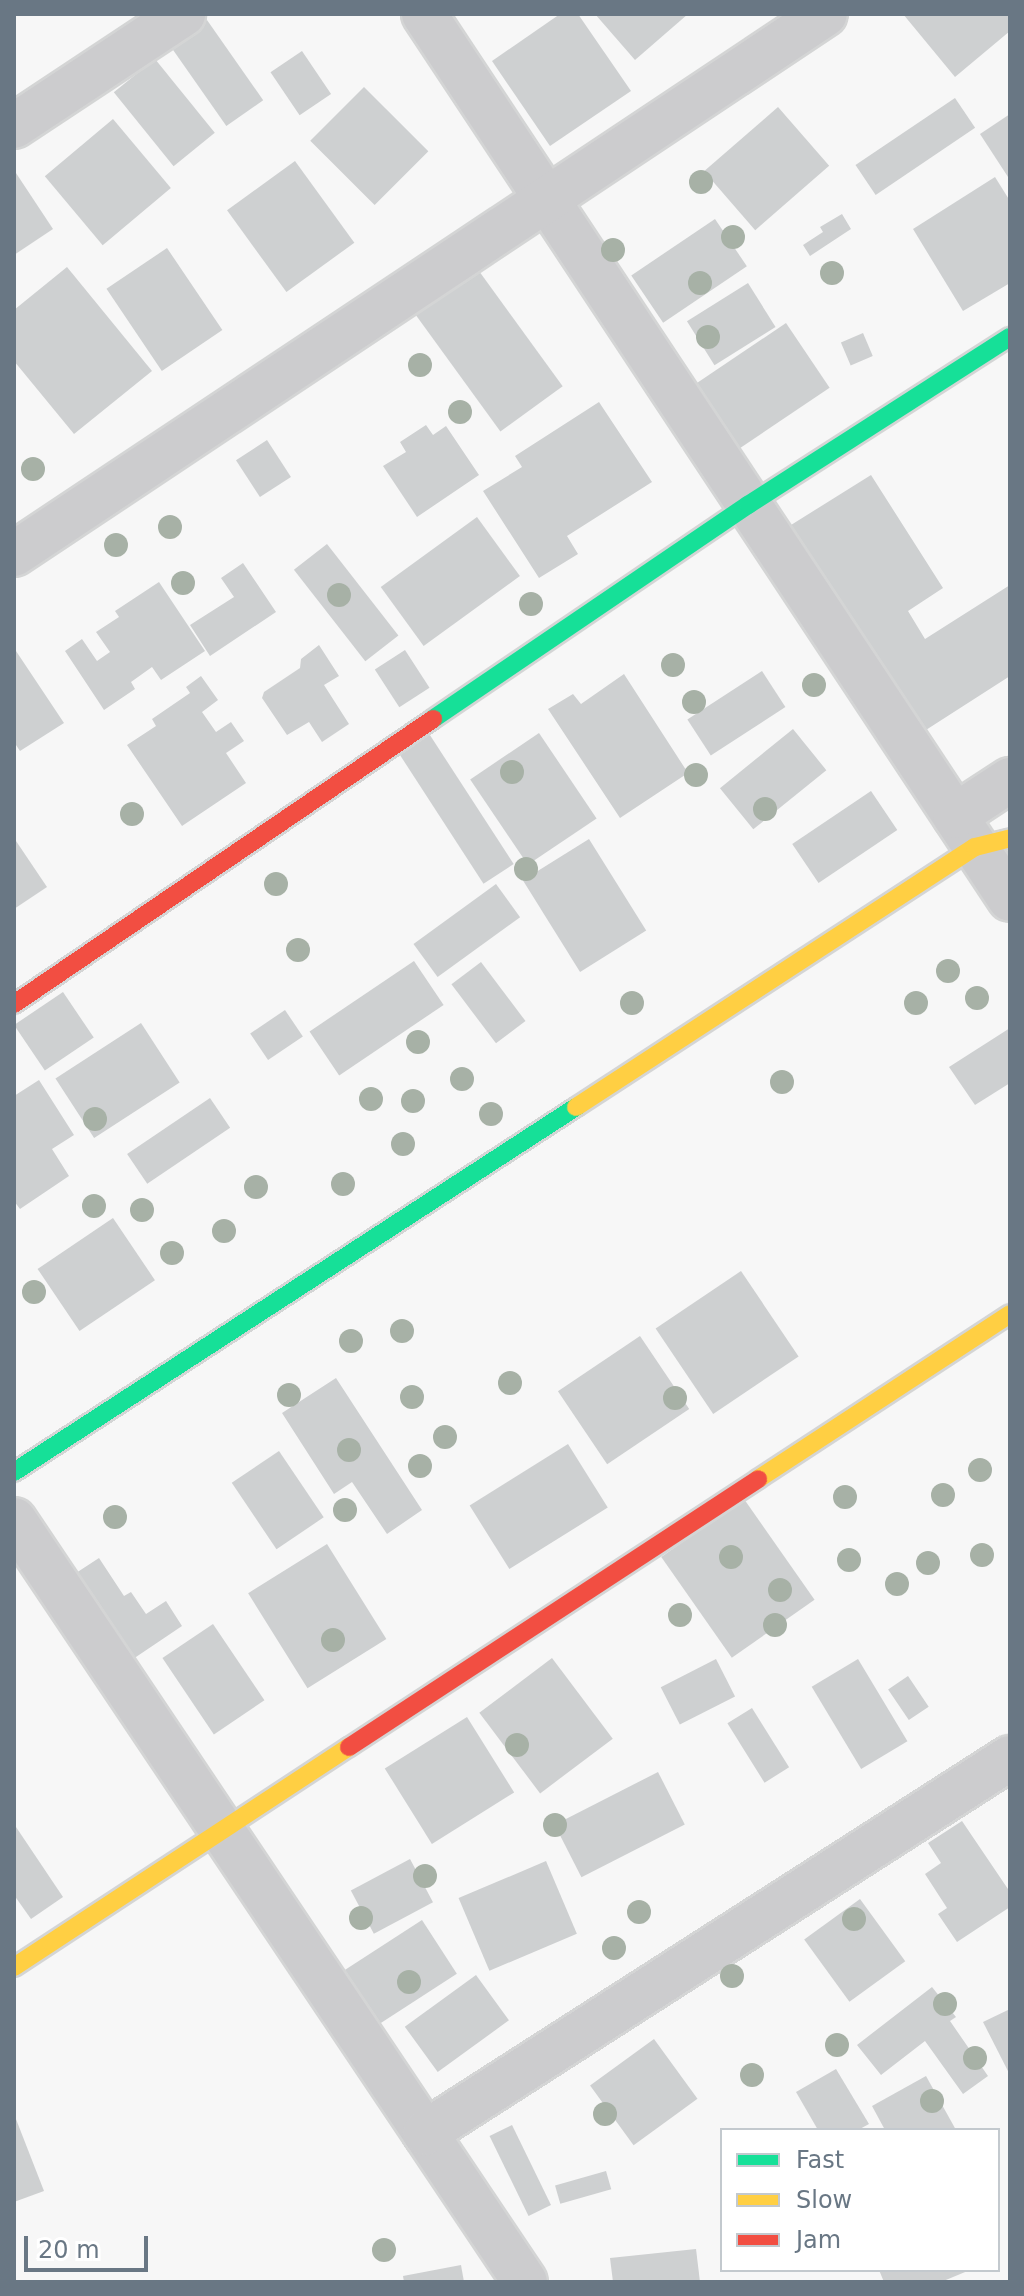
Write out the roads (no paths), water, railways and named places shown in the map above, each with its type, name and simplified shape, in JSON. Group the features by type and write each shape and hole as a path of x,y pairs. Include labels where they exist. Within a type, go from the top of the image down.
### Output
{"street":[{"path":"14,126 183,14"},
{"path":"424,14 748,505 980,834 1010,899"},
{"path":"14,554 825,14"},
{"path":"14,1004 748,505 1010,337"},
{"path":"14,1472 980,834 1010,780"},
{"path":"14,1967 1010,1314"},
{"path":"14,1520 525,2282"},
{"path":"425,2133 1010,1758"}]}
